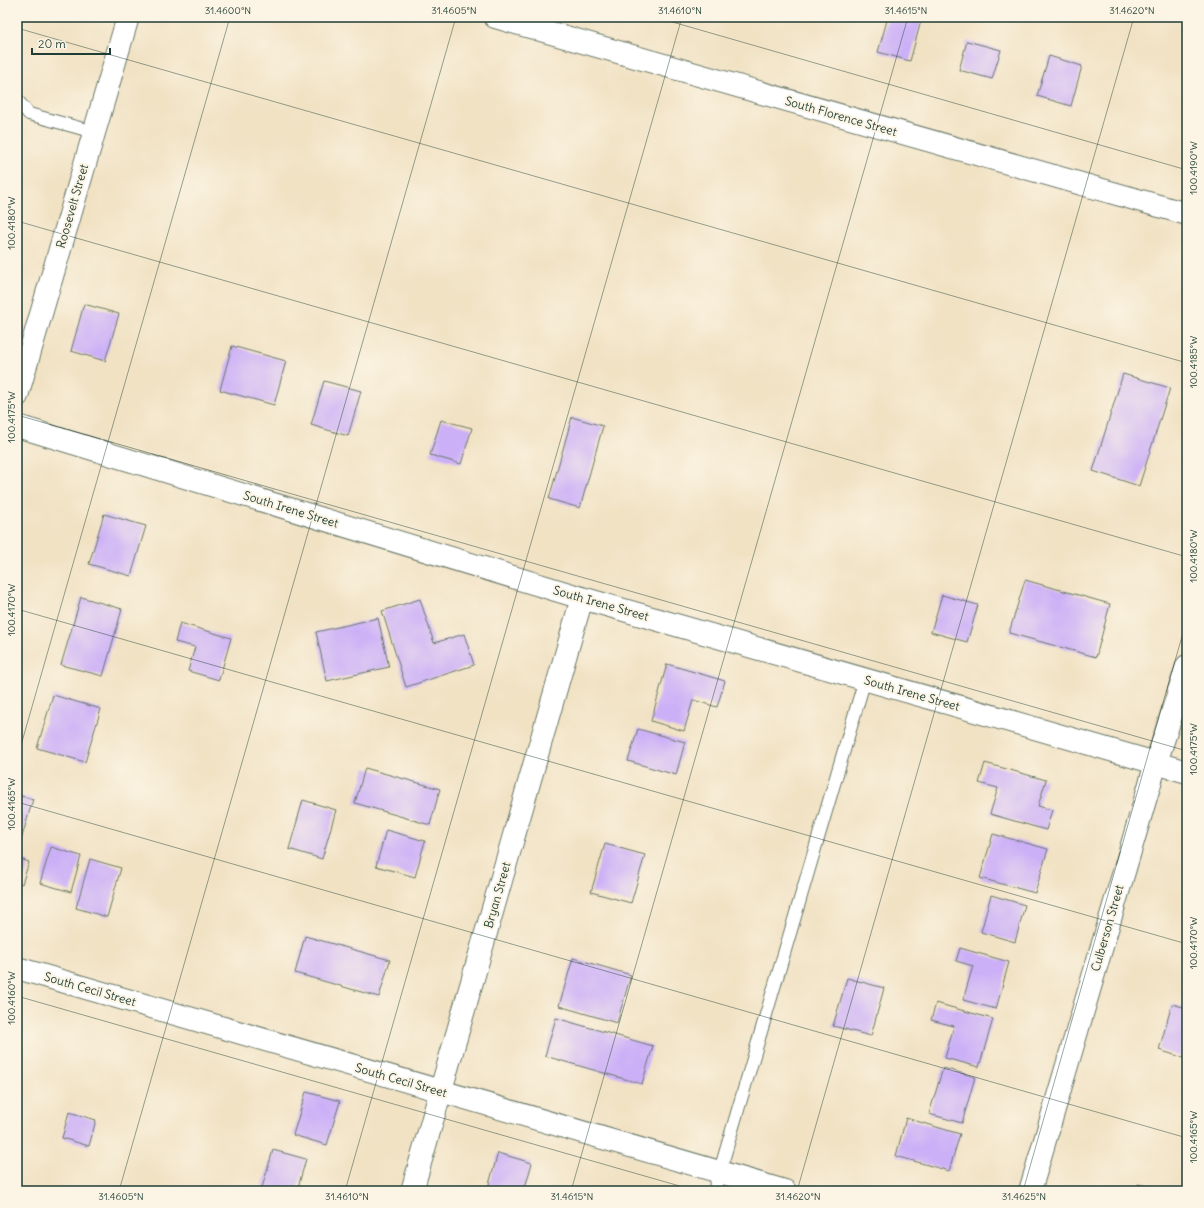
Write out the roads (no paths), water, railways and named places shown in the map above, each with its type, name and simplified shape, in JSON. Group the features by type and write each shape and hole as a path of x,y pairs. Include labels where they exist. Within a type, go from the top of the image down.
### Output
{"street":[{"name":"Roosevelt Street","path":"17,396 128,17"},
{"name":"South Florence Street","path":"495,17 1187,214"},
{"name":"South Irene Street","path":"17,426 582,598 1187,772"},
{"name":"Bryan Street","path":"412,1191 582,598"},
{"name":"Culberson Street","path":"1030,1191 1156,763 1187,666"},
{"name":"South Cecil Street","path":"17,968 441,1092 717,1182 785,1191"}],"lane":[{"path":"17,100 29,114 94,132"},
{"path":"717,1182 865,679"}]}
